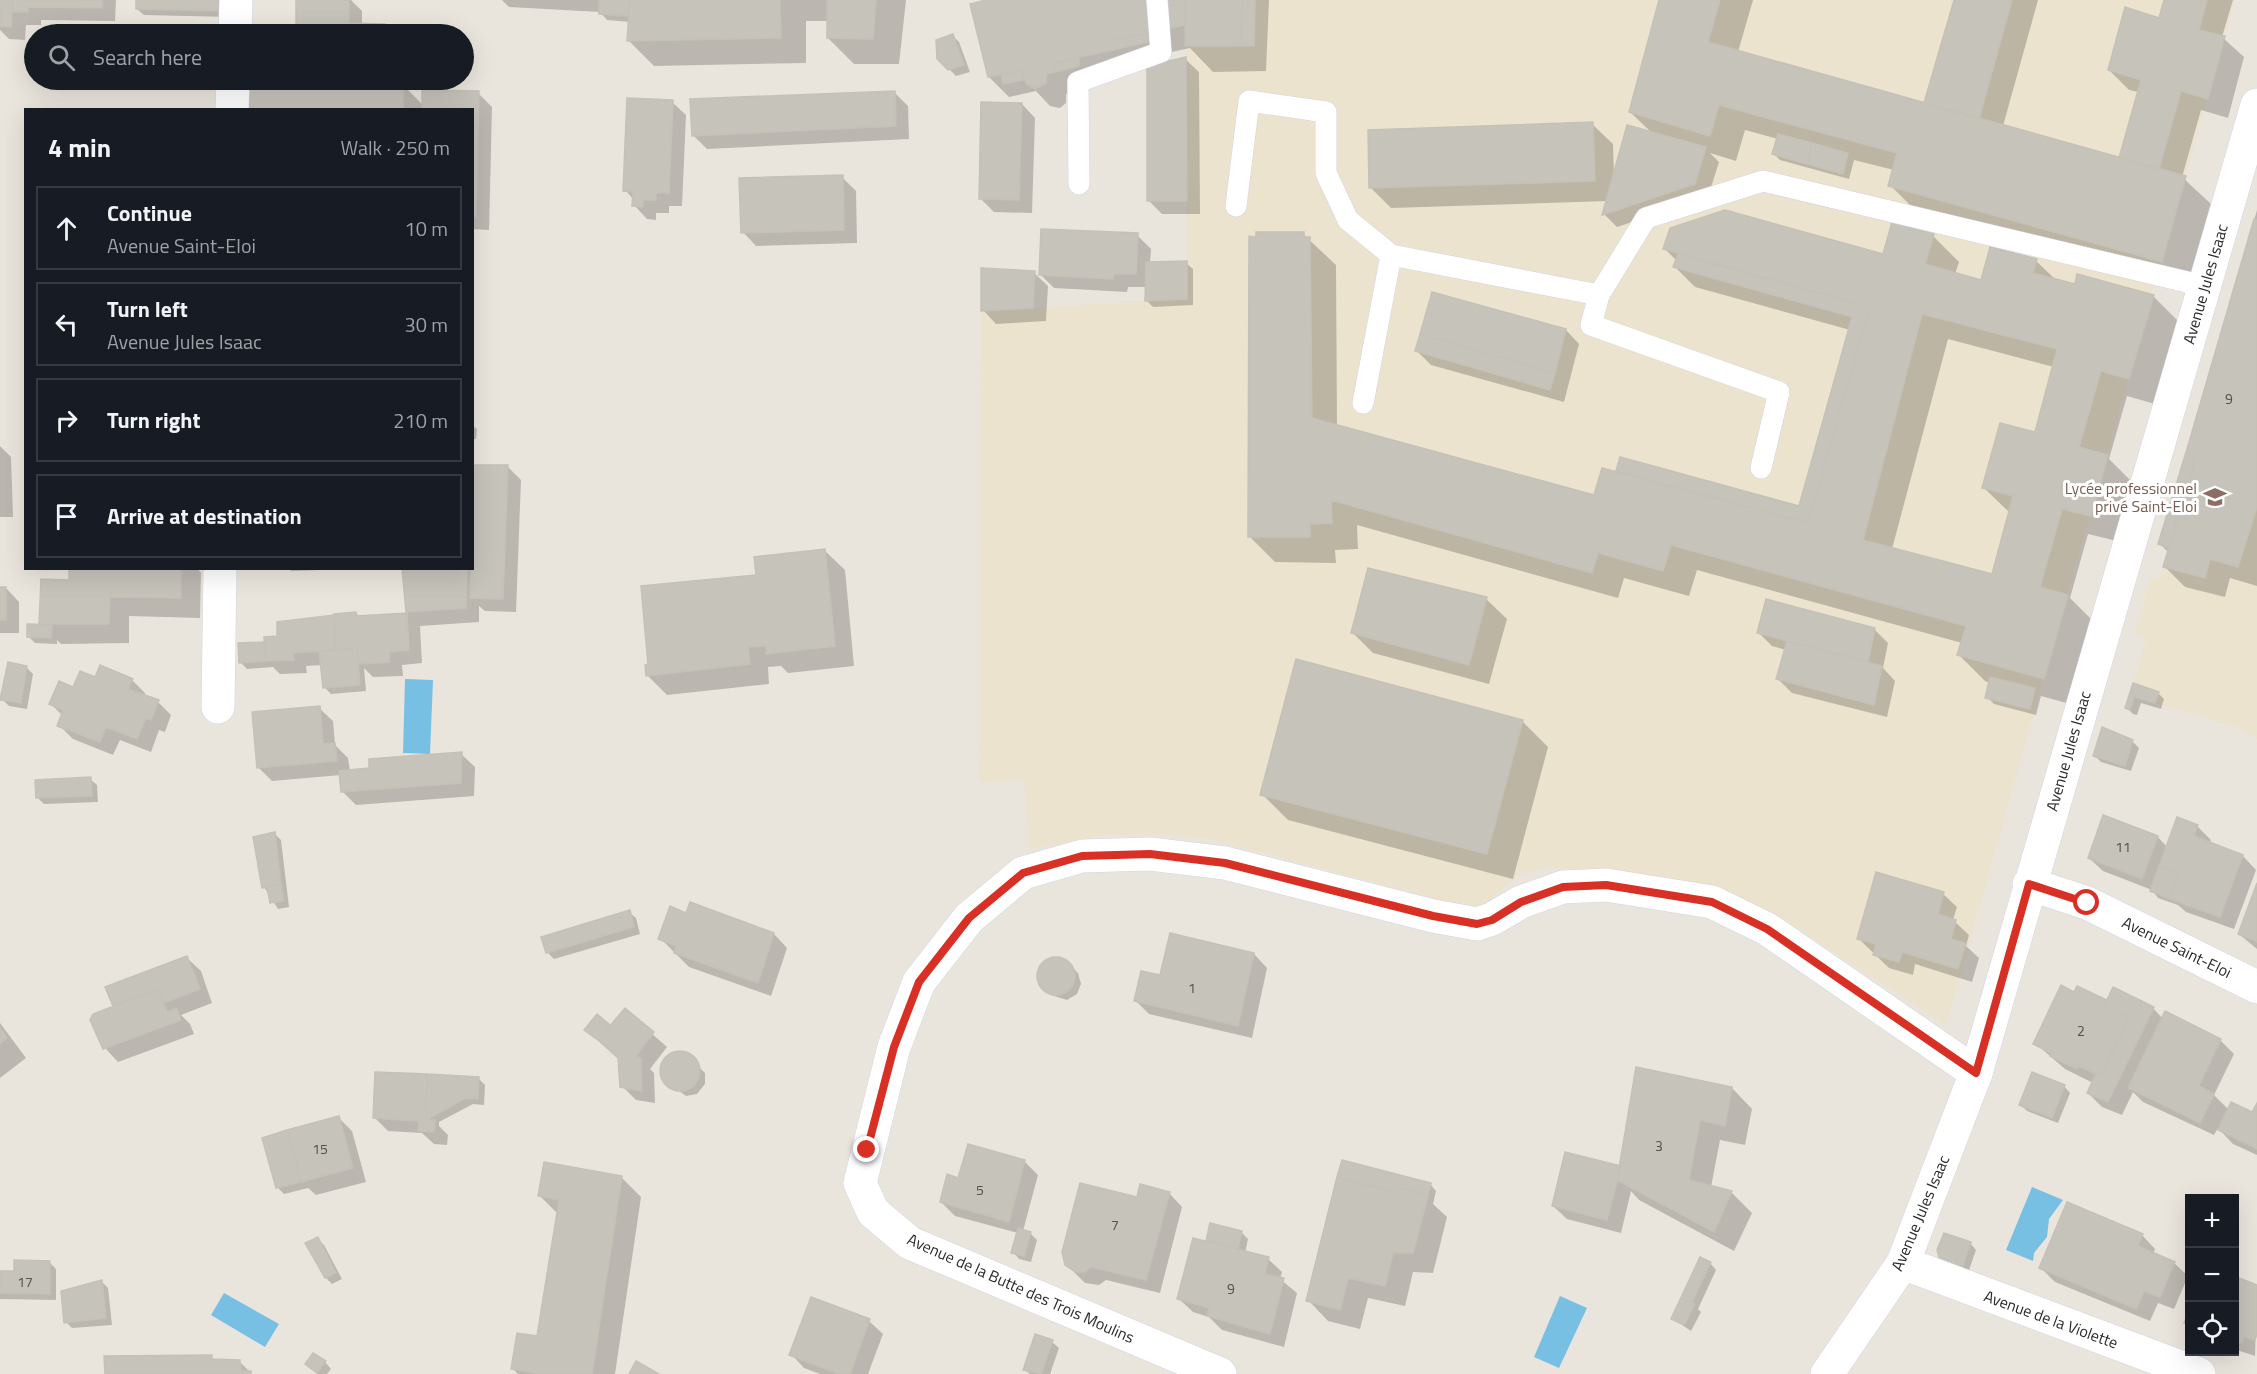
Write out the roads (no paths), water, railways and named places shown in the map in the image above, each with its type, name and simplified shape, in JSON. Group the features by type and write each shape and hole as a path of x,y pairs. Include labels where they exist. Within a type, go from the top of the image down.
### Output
{"street":[{"path":"235,24 236,0"},
{"path":"232,108 233,90"},
{"name":"Avenue Jules Isaac","path":"1827,1374 1903,1263 1976,1073 2257,105"},
{"path":"218,707 220,570"},
{"name":"Avenue de la Butte des Trois Moulins","path":"1220,1374 910,1243 873,1212 860,1183 894,1047 919,982 969,918 1023,873 1082,856 1150,854 1225,863 1433,916 1477,924 1492,920 1521,902 1563,887 1606,885 1712,902 1767,929 1976,1073"},
{"name":"Avenue Saint-Eloi","path":"2029,884 2087,903 2257,987"},
{"name":"Avenue de la Violette","path":"1903,1263 2199,1374"}],"lane":[{"path":"1079,184 1078,82 1161,52 1157,0"},
{"path":"1236,206 1249,101 1326,112 1326,173 1330,182 1348,220 1391,255 1599,295"},
{"path":"1761,468 1779,392 1591,325 1599,295 1646,218 1763,181 2204,286"},
{"path":"1363,404 1391,255"}],"water":[{"path":"405,679 433,680 430,754 403,753"},
{"path":"2032,1187 2063,1200 2049,1219 2047,1237 2034,1253 2033,1261 2006,1250"},
{"path":"224,1293 279,1324 265,1347 211,1315"},
{"path":"1560,1296 1587,1308 1559,1368 1534,1357"}],"place":[{"name":"Lycée professionnel privé Saint-Eloi","path":"2215,497"}]}
